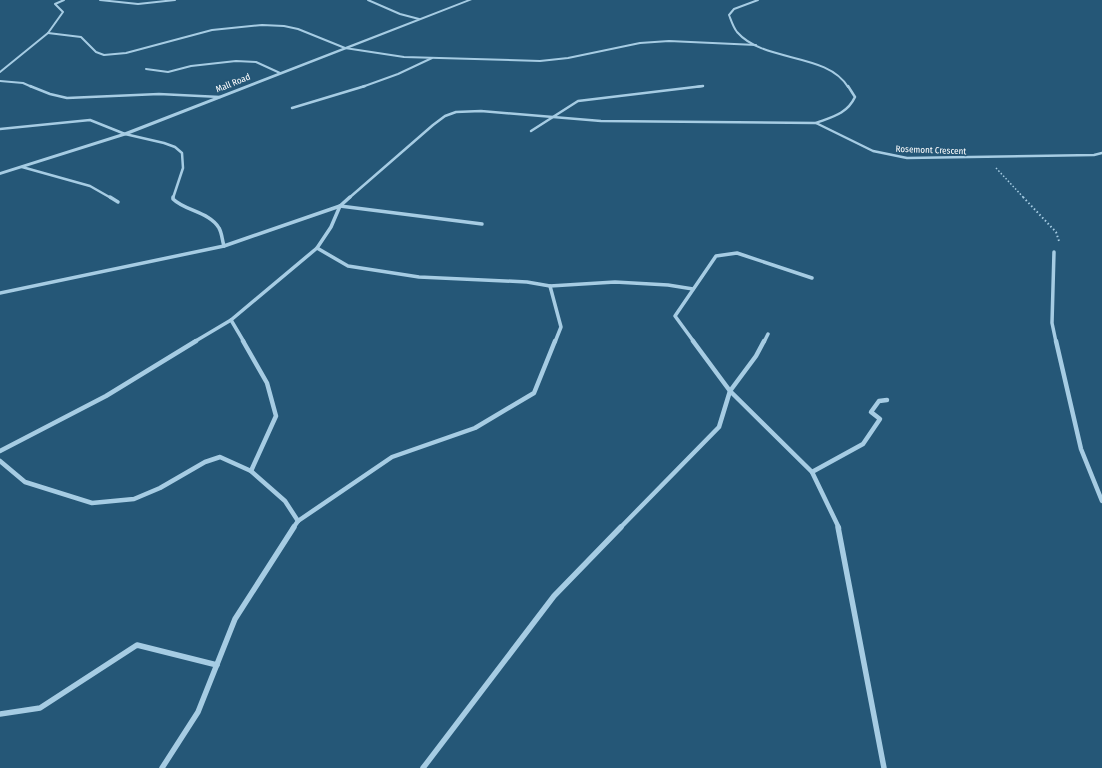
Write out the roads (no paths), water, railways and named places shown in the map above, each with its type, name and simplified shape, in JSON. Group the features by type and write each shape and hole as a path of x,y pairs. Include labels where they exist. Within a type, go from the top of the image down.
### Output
{"street":[{"path":"0,72 48,33 63,12 55,4 64,0"},
{"path":"100,0 131,5 150,5 175,0"},
{"path":"368,0 400,14 419,19"},
{"name":"Mall Road","path":"0,174 124,134 470,0"},
{"path":"0,293 224,246 340,206 432,125 445,116 456,112 480,111 552,118 668,123 816,123 838,114 851,106 855,96 852,86 841,77 821,67 759,46 742,37 730,22 729,15 738,7 758,0"},
{"path":"48,33 75,35 81,37 96,52 104,55 126,53 212,30 262,24 298,29 345,48 397,56 432,58 540,61 568,58 640,43 669,41 759,46"},
{"path":"292,108 416,67 432,58"},
{"path":"146,69 168,72 191,66 236,61 256,62 280,73"},
{"path":"0,81 23,83 50,94 67,98 159,94 220,97"},
{"path":"531,131 578,101 703,86"},
{"path":"0,129 90,120 124,134 175,147 182,153 183,168 173,200 177,204 203,214 218,225 224,246"},
{"name":"Rosemont Crescent","path":"816,123 859,145 889,155 907,158 986,158 1094,155 1102,153"},
{"path":"22,167 67,181 90,186 118,202"},
{"path":"340,206 482,224"},
{"path":"0,451 106,396 231,320 317,248 331,227 340,206"},
{"path":"317,248 348,266 419,277 527,282 550,286 616,282 668,285 693,289"},
{"path":"1054,252 1052,322 1081,449 1102,500"},
{"path":"812,278 738,253 716,256 705,275 693,289 675,316 730,391 812,472 838,525 884,768"},
{"path":"162,768 198,712 235,619 298,521 392,457 475,428 534,393 561,328 550,286"},
{"path":"231,320 267,383 276,416 251,471"},
{"path":"423,768 554,596 718,427 730,391 756,356 768,334"},
{"path":"812,472 863,444 880,419 871,412 878,401 887,400"},
{"path":"0,461 25,482 92,503 134,499 160,488 205,462 220,458 251,471 284,501 298,521"},
{"path":"0,714 40,708 137,645 217,664"}]}
